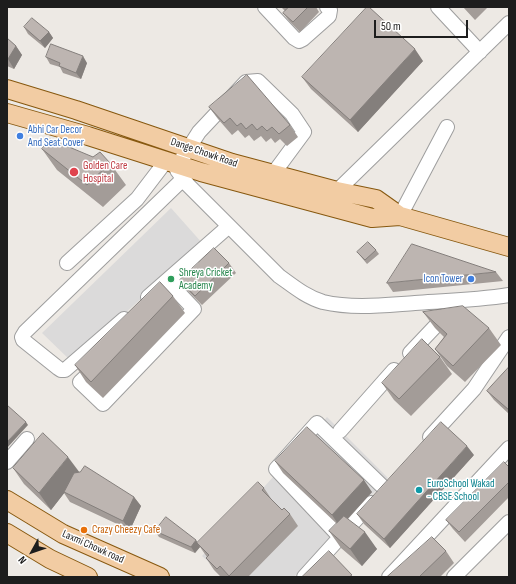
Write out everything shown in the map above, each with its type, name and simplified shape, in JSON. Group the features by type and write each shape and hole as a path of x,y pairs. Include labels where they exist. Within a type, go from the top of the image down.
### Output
{"main road":[{"name":"Dange Chowk Road","path":"7,89 76,110 232,163 337,191 376,199 400,216 509,247"},
{"name":"Dange Chowk Road","path":"7,113 88,136 176,168 201,172 372,218 400,216"},
{"name":"Laxmi Chowk road","path":"7,500 62,534 160,577"},
{"path":"7,533 50,559 88,577"}],"street":[{"path":"265,7 294,38 299,41 329,16 330,10 328,7"},
{"path":"438,7 480,52"},
{"path":"337,191 509,24"},
{"path":"232,229 140,311 65,370 58,368 23,340 22,338 25,332 176,168 199,132 246,82 258,81 292,114 304,132 273,174"},
{"path":"400,216 447,127"},
{"path":"67,263 137,199 176,168"},
{"name":"Dange Chowk Road","path":"176,168 232,229 279,276 296,289 323,302 366,306 509,295"},
{"path":"140,311 175,289 232,229"},
{"path":"108,355 80,382 103,404 194,309 175,289"},
{"path":"340,432 399,364 445,317 454,300"},
{"path":"421,447 474,389 509,337"},
{"path":"340,537 276,469 317,423 384,488"},
{"path":"7,462 27,439"},
{"path":"389,577 509,448"},
{"path":"304,577 395,476"},
{"path":"454,577 509,522"}],"shaded area":[{"path":"171,208 203,244 71,361 42,333"},
{"path":"327,417 388,478 294,577 226,577 202,556"}],"building":[{"path":"289,7 308,7 293,22 283,13"},
{"path":"367,7 369,7 415,49 350,120 302,77"},
{"path":"32,18 49,32 40,41 24,27"},
{"path":"7,38 16,46 8,59 7,59"},
{"path":"51,44 83,56 76,73 59,66 60,63 46,57"},
{"path":"247,75 290,125 279,134 272,127 267,131 262,126 257,130 252,124 246,129 241,123 237,126 230,118 224,123 209,107"},
{"path":"50,139 93,157 100,152 110,163 87,185 42,149"},
{"path":"368,242 376,250 365,260 357,252"},
{"path":"412,244 496,272 387,283"},
{"path":"214,248 229,263 195,296 180,280"},
{"path":"160,282 173,296 91,382 75,365"},
{"path":"463,306 489,328 453,366 435,349 447,334 423,312"},
{"path":"422,339 440,357 399,399 382,383"},
{"path":"509,367 509,410 487,391"},
{"path":"7,405 26,422 7,442"},
{"name":"EuroSchool Wakad - CBSE School","path":"441,422 467,446 384,539 357,514"},
{"path":"307,427 364,480 332,515 275,461"},
{"path":"43,433 68,457 39,493 13,468"},
{"path":"504,462 509,467 509,482 459,532 446,520"},
{"path":"85,466 134,497 123,521 64,492 74,473 80,472"},
{"path":"258,482 264,488 262,490 282,510 284,508 290,514 229,576 220,566 217,569 206,558 209,555 197,543"},
{"path":"344,516 365,532 350,549 329,531"},
{"path":"166,517 196,540 191,547 155,531"},
{"path":"432,537 446,551 419,577 387,577"},
{"path":"329,551 352,575 349,577 302,577"}],"place":[{"name":"Abhi Car Decor And Seat Cover","path":"20,136"},
{"name":"Golden Care Hospital","path":"74,172"},
{"name":"Shreya Cricket Academy","path":"171,279"},
{"name":"Icon Tower","path":"471,279"},
{"name":"EuroSchool Wakad - CBSE School","path":"419,490"},
{"name":"Crazy Cheezy Cafe","path":"84,530"}]}
